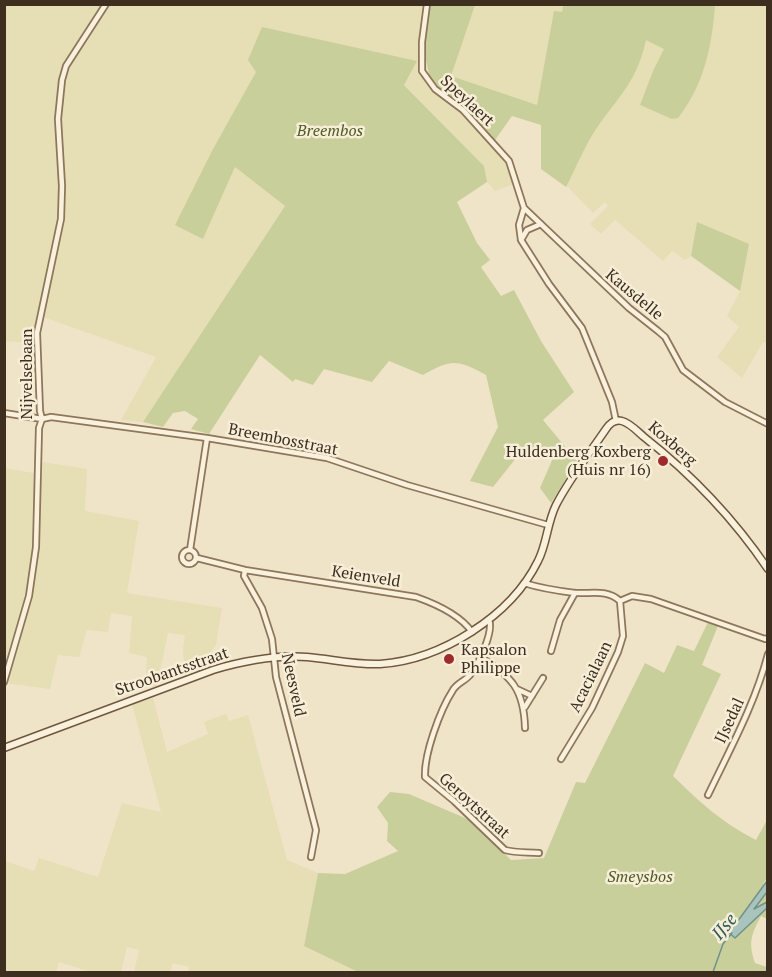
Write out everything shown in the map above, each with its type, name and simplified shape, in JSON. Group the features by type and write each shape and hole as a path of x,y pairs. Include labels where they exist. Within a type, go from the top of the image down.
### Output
{"street":[{"name":"Nijvelsebaan","path":"4,682 30,596 36,547 39,428 42,419 37,333 61,219 62,186 58,119 60,88 66,66 106,4"},
{"name":"Speylaert","path":"427,4 422,42 422,71 435,90 463,110 505,155 512,169 524,208 541,224"},
{"name":"Speylaert","path":"521,240 519,225 524,208"},
{"path":"489,620 509,602 539,561 548,525 563,492 609,425 616,421 612,402 582,328 549,284 521,240 527,230 541,224"},
{"name":"Kausdelle","path":"541,224 629,308 665,337 683,370 725,402 768,424"},
{"name":"Breembosstraat","path":"4,413 207,438 327,458 407,485 548,525"},
{"name":"Koxberg","path":"616,421 622,421 632,427 684,472 741,531 768,568"},
{"path":"190,550 207,438"},
{"path":"190,550 194,551 197,558"},
{"path":"190,550 183,554 183,560 188,564 193,564 197,558"},
{"path":"197,558 245,570"},
{"name":"Keienveld","path":"245,570 416,597 432,603 465,622 472,632"},
{"name":"Neesveld","path":"245,570 244,576 268,624 276,677 316,830 311,857"},
{"path":"524,583 575,592 603,592 615,596 620,601 632,596 651,599 746,633 768,638"},
{"path":"551,651 560,620 575,592"},
{"name":"Acacialaan","path":"561,759 592,708 618,652 623,636 620,601"},
{"name":"Stroobantsstraat","path":"4,748 213,670 238,663 274,658 306,657 384,664 460,640 489,620"},
{"name":"Geroytstraat","path":"489,620 491,627 474,669 456,686 449,698 426,758 425,777 454,801 505,850 515,853 519,851 539,853"},
{"name":"IJsedal","path":"708,795 751,706 768,654"},
{"path":"480,657 504,674 517,689 525,707 525,728"},
{"path":"525,707 543,678"},
{"path":"517,689 532,696"}],"shaded area":[{"path":"563,4 562,12 638,5 767,5 767,344 763,342 742,378 717,357 739,327 727,316 740,291 697,222 691,256 685,260 672,251 663,261 615,220 601,234 590,224 608,206 605,202 593,213 567,186 541,169 541,125 512,114 495,138 503,149 500,153 507,163 514,184 495,191 487,182 484,166 404,84 417,61 257,72 213,149 203,239 235,167 285,206 143,422 121,420 156,357 43,317 40,344 5,341 4,5"},
{"path":"36,461 87,469 85,511 139,521 127,593 222,608 216,645 211,651 214,662 190,673 184,664 185,635 168,633 157,686 145,688 147,657 129,653 132,616 111,613 108,632 87,630 79,657 58,655 50,689 5,683 4,468 34,473"},
{"path":"153,698 167,752 208,734 204,722 226,714 229,721 248,715 287,860 318,873 304,946 358,972 188,972 189,967 173,963 170,972 134,972 139,950 127,947 121,972 91,972 59,962 56,972 5,972 5,861 34,871 39,858 98,877 122,803 161,812 132,704"}],"green space":[{"path":"430,5 475,5 451,76 537,105 554,11 562,12 563,5 715,5 712,35 705,64 694,92 678,118 672,119 640,105 664,49 646,40 632,78 592,136 566,187 541,169 541,125 512,116 495,140 475,117 430,77 424,52"},
{"name":"Breembos","path":"262,27 417,61 404,85 484,166 487,182 457,202 477,243 490,260 481,267 501,296 514,290 541,341 574,392 543,420 577,461 551,503 540,488 553,458 525,447 493,487 470,481 498,427 486,375 461,364 441,366 423,375 389,361 372,382 324,369 313,385 295,379 293,382 260,355 209,434 191,429 198,419 185,411 173,413 163,427 143,422 285,206 235,167 203,239 175,225 213,149 256,72 248,60"},
{"path":"697,222 749,244 740,291 691,256"},
{"name":"Smeysbos","path":"708,622 718,626 702,665 721,674 673,776 712,811 756,840 767,820 767,878 763,884 767,884 767,919 761,916 751,944 755,963 767,967 767,972 358,972 304,946 318,873 345,874 398,851 387,841 388,823 377,807 390,792 409,794 472,821 511,860 544,858 576,782 585,783 645,663 664,673 677,645 694,651"}],"water":[{"path":"767,881 767,892 754,909 767,902 767,908 735,938 728,932"}],"waterway":[{"name":"IJse","path":"713,972 723,944 732,933"}],"place":[{"name":"Huldenberg Koxberg (Huis nr 16)","path":"663,461"},
{"name":"Kapsalon Philippe","path":"449,659"}]}
